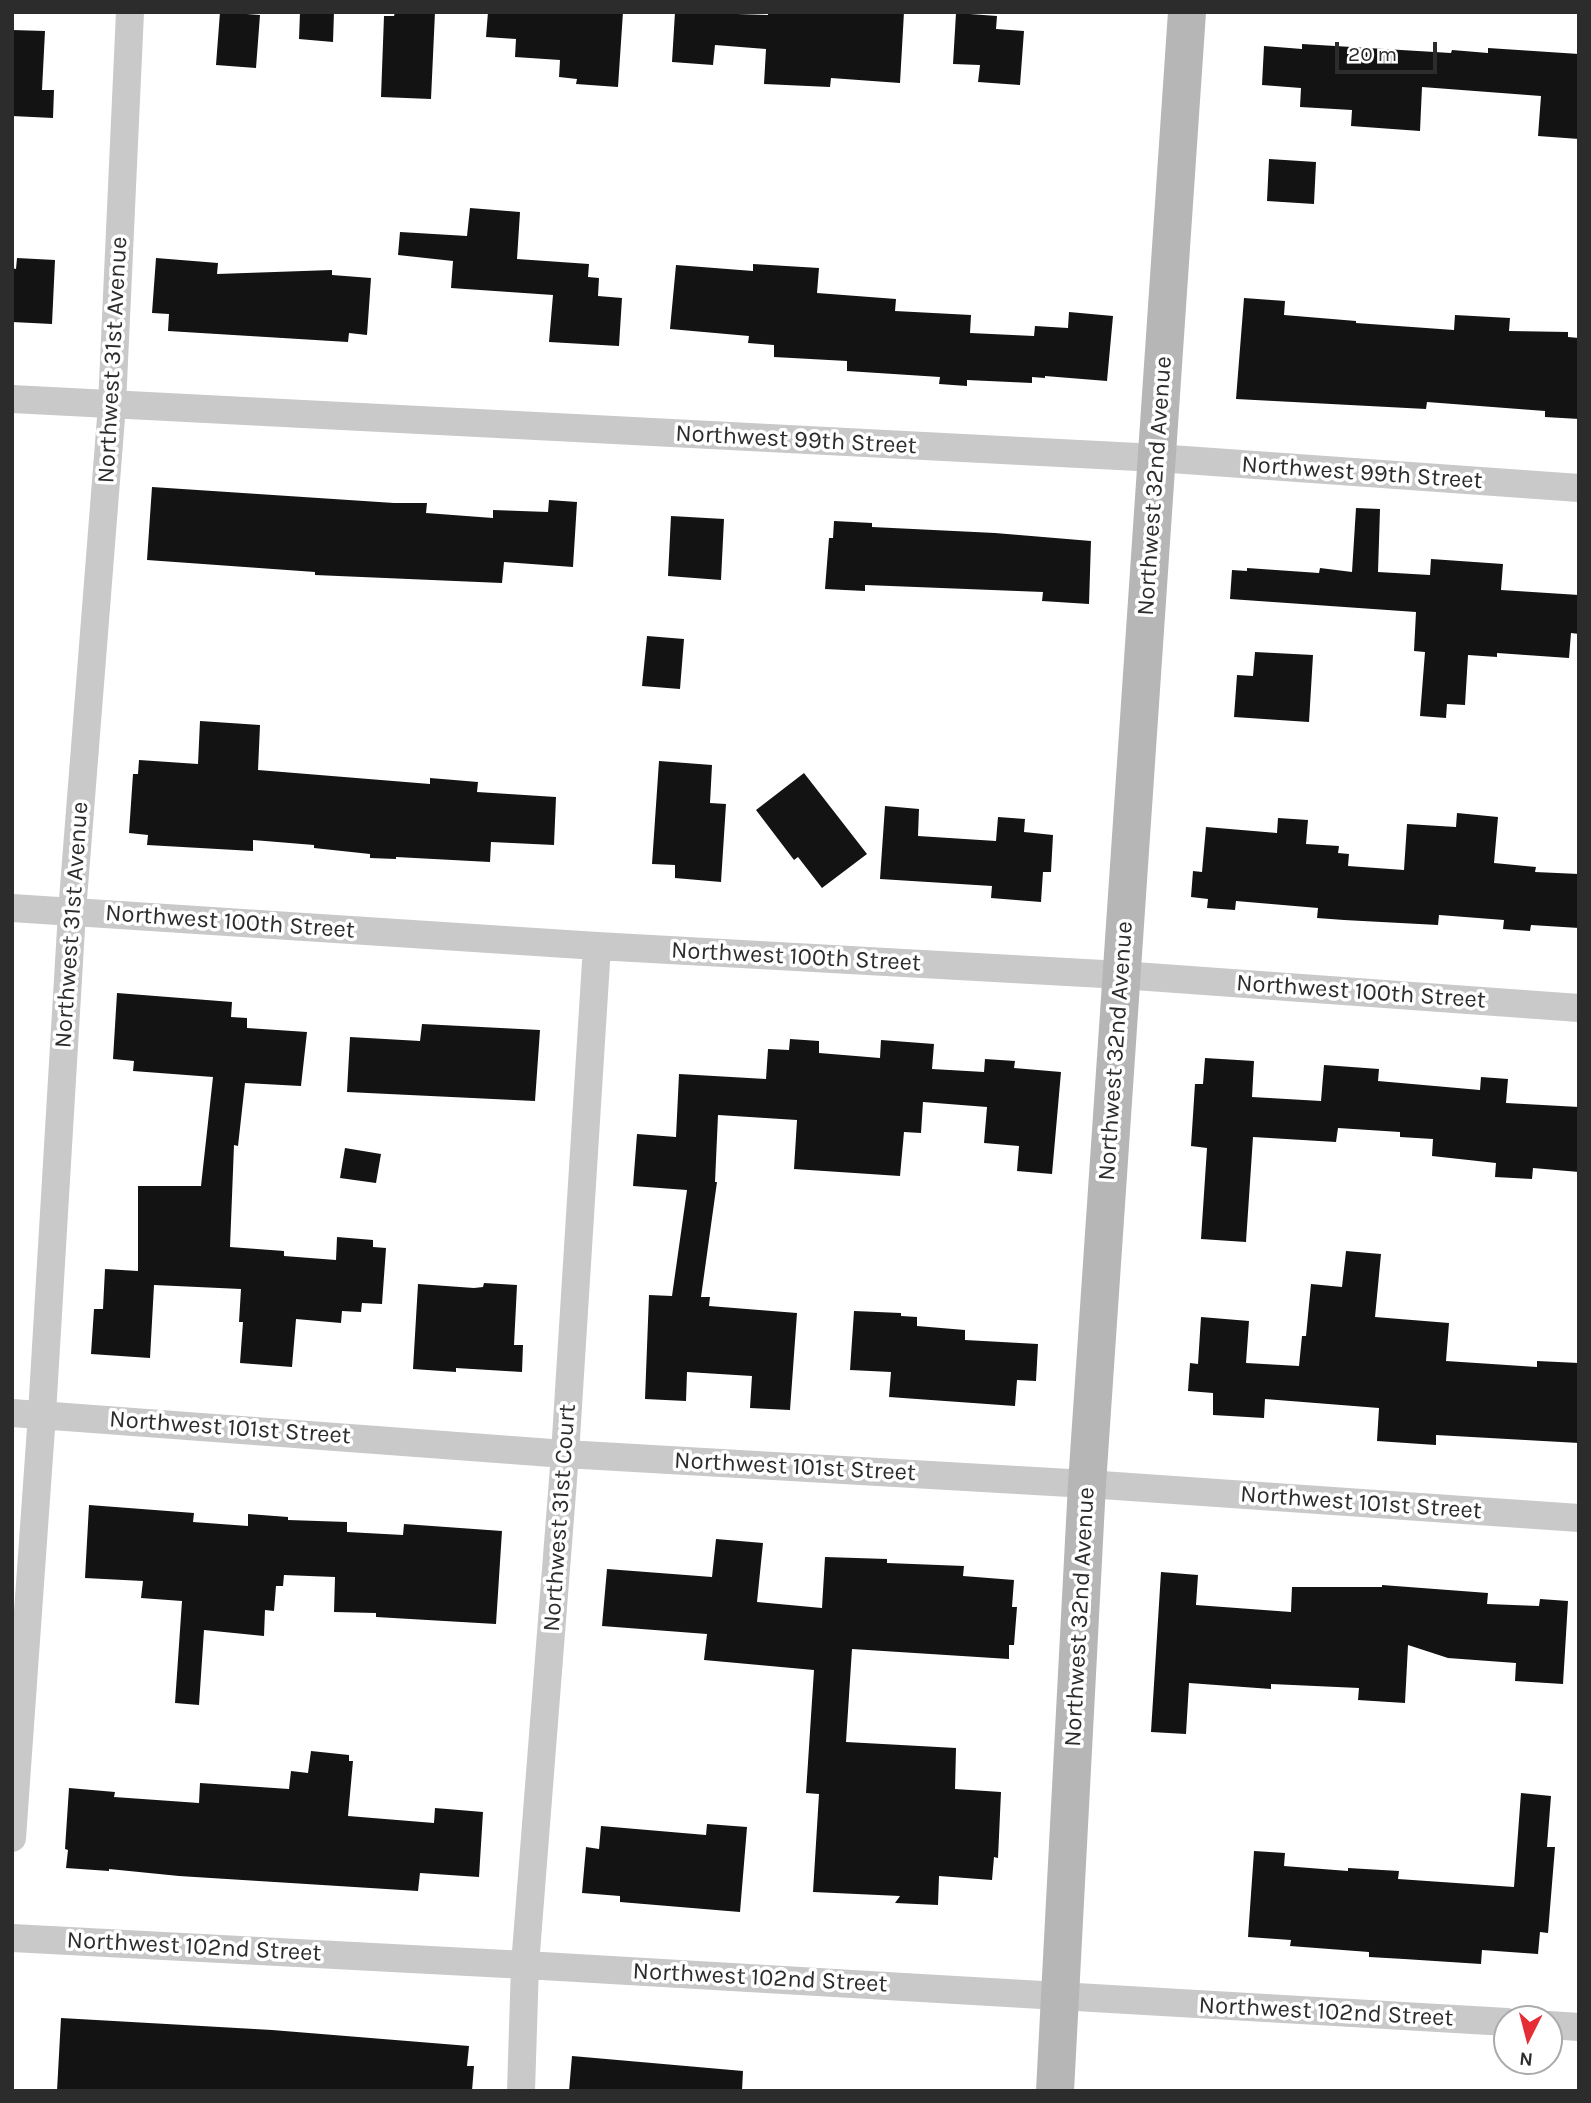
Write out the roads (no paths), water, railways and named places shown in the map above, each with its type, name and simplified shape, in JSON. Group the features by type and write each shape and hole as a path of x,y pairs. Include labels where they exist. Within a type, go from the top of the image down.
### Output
{"main road":[{"name":"Northwest 32nd Avenue","path":"1055,2091 1087,1484 1187,12"}],"street":[{"name":"Northwest 31st Avenue","path":"12,1838 42,1415 72,912 112,405 130,12"},
{"name":"Northwest 99th Street","path":"12,399 1157,458 1579,488"},
{"name":"Northwest 100th Street","path":"12,908 597,946 1121,975 1579,1007"},
{"name":"Northwest 31st Court","path":"521,2091 525,1965 565,1454 597,946"},
{"name":"Northwest 101st Street","path":"12,1413 565,1454 1087,1484 1579,1518"},
{"name":"Northwest 102nd Street","path":"12,1938 1493,2021"}]}
